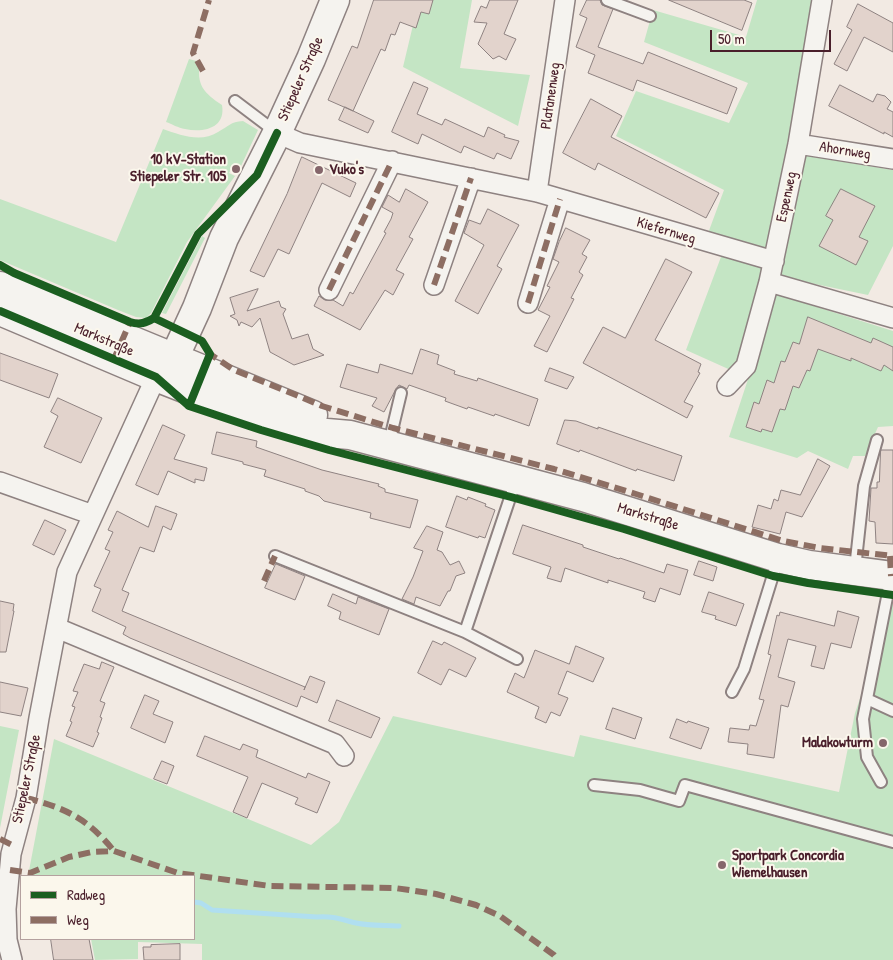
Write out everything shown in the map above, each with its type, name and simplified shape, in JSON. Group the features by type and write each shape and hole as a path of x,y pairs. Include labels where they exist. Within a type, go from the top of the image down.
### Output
{"main road":[{"name":"Stiepeler Straße","path":"156,377 165,354 198,308 224,238 277,133 311,59 335,0"},
{"name":"Markstraße","path":"0,286 305,411 350,436"},
{"name":"Markstraße","path":"0,311 156,377 240,410 315,432 350,436 517,479 592,500 778,558 809,565 892,576"}],"street":[{"name":"Platanenweg","path":"537,192 565,0"},
{"name":"Espenweg","path":"727,386 746,366 769,282 798,144 822,0"},
{"name":"Kiefernweg","path":"277,133 300,143 537,192 774,261"},
{"name":"Ahornweg","path":"798,144 893,159"},
{"path":"329,290 392,161"},
{"path":"434,285 471,178"},
{"path":"528,303 560,199"},
{"path":"769,282 893,318"},
{"name":"Stiepeler Straße","path":"12,960 4,941 11,854 26,798 67,572 156,377"},
{"path":"0,482 92,515"},
{"path":"57,628 336,744 344,756"}],"lane":[{"path":"607,0 650,16"},
{"path":"235,101 277,133"},
{"path":"388,446 401,393"},
{"path":"855,572 864,486 877,440"},
{"path":"466,632 517,479"},
{"path":"275,556 466,632 517,659"},
{"path":"732,692 744,669 778,558"},
{"path":"881,782 867,756 864,719 892,576"},
{"path":"867,699 893,711"},
{"path":"594,784 640,790 679,801 684,785 893,842"}],"green space":[{"path":"419,0 472,0 460,68 530,75 518,126 403,67"},
{"path":"757,0 814,0 790,153 893,170 893,246 868,295 781,277 735,372 686,350 727,241 707,236 724,190 616,136 636,91 729,123 748,83 644,42 653,10 746,37"},
{"path":"189,59 200,62 200,83 210,96 222,105 221,119 217,124 206,129 185,129 166,122"},
{"path":"243,121 258,130 241,166 234,163 229,173 235,176 187,242 151,313 146,318 136,317 118,310 0,260 0,199 116,242 163,129 190,137 205,137 218,132 232,123"},
{"path":"202,236 205,238 166,314 162,313"},
{"path":"776,294 893,331 893,426 878,427 865,456 853,456 848,469 808,451 797,458 729,437"},
{"path":"893,602 893,960 202,960 202,944 138,942 138,959 95,960 91,940 195,940 195,875 28,875 54,739 311,845 339,822 393,716 574,757 580,735 839,792 855,713"},
{"path":"0,726 19,730 0,828"}],"building":[{"path":"374,0 433,0 429,14 421,12 416,28 400,22 395,35 391,34 385,51 381,49 353,111 328,100 352,46 357,48"},
{"path":"490,0 518,0 504,34 516,39 506,60 499,56 493,59 478,44 487,23 474,22 481,6 486,8"},
{"path":"587,0 600,0 602,5 613,9 598,47 643,64 648,52 737,88 727,114 637,80 633,91 588,73 595,55 576,47 587,18 580,15"},
{"path":"669,0 744,0 752,3 742,30"},
{"path":"858,4 893,23 893,52 864,37 847,71 834,64 852,30 847,27"},
{"path":"414,82 428,88 417,114 442,125 445,119 484,137 488,127 505,135 504,137 519,141 511,159 497,153 494,159 464,146 461,153 422,134 418,144 392,132"},
{"path":"840,85 873,102 877,94 885,96 891,102 887,109 893,112 893,137 829,106"},
{"path":"591,99 622,116 611,137 719,193 706,218 598,163 595,170 563,153"},
{"path":"345,107 374,121 368,133 339,120"},
{"path":"302,157 356,183 350,197 322,183 289,254 278,249 264,277 250,271 287,194"},
{"path":"406,189 428,202 409,237 413,239 396,270 404,274 393,295 385,290 360,330 314,306 319,296 325,300 333,300 343,306 350,292 353,294 386,233 384,232 391,219 393,213 382,207 388,195 399,202"},
{"path":"841,189 875,206 859,237 868,241 856,265 819,246 833,220 826,216"},
{"path":"488,209 519,225 497,266 502,269 478,314 455,301 484,245 464,233 469,220 480,224"},
{"path":"566,228 590,240 582,254 587,257 579,272 583,275 571,298 574,299 547,352 534,346 550,316 538,310 550,287 547,286 559,262 553,259"},
{"path":"666,259 692,272 655,340 701,364 698,372 700,373 684,402 693,406 687,418 583,363 603,327 625,338"},
{"path":"258,289 247,311 279,301 281,307 286,309 283,314 292,339 308,334 313,349 324,355 294,365 270,352 260,318 252,327 241,322 239,326 237,320 230,316 235,314 230,298"},
{"path":"808,317 871,343 873,338 893,347 893,371 884,365 881,371 851,358 851,361 818,349 810,371 807,370 799,388 793,386 785,410 780,409 772,432 762,429 761,432 746,427 754,402 759,404 767,380 774,383 781,361 785,362 793,342 799,344"},
{"path":"421,349 439,355 437,364 455,371 454,374 477,381 478,378 538,399 529,426 495,414 494,416 468,407 467,409 445,401 446,398 409,385 407,389 399,385 384,412 372,406 377,398 340,387 347,364 378,373 380,364 412,374"},
{"path":"0,353 58,374 49,398 0,380"},
{"path":"550,368 574,377 567,389 545,381"},
{"path":"58,398 102,418 81,463 44,447 58,416 51,412"},
{"path":"565,420 576,421 598,429 598,427 682,456 674,481 637,469 636,471 580,450 579,452 557,444"},
{"path":"163,425 185,435 174,459 207,468 204,481 195,479 195,483 168,471 158,495 136,485"},
{"path":"217,432 257,441 256,447 322,470 379,484 378,486 385,489 385,492 418,500 410,528 370,518 371,513 324,501 319,496 305,491 305,489 264,476 266,470 212,454"},
{"path":"881,450 893,450 893,544 876,543 875,522 869,521 871,488 877,488 877,482 879,482"},
{"path":"818,459 830,466 802,517 786,512 780,534 752,527 758,505 771,509 774,499 778,501 781,490 800,495"},
{"path":"457,496 467,500 468,497 486,504 485,506 495,510 485,538 479,536 478,538 446,527"},
{"path":"156,506 177,514 171,530 163,526 154,552 140,547 122,590 129,593 122,611 305,687 304,690 310,676 325,682 317,703 301,696 297,707 130,638 123,634 126,627 92,611 101,589 94,586 110,551 105,549 113,532 108,530 117,511 148,527"},
{"path":"45,520 66,530 54,555 33,545"},
{"path":"523,525 664,573 667,564 688,570 680,595 660,588 655,602 643,598 645,592 608,580 608,583 565,568 561,582 547,578 551,567 513,554"},
{"path":"427,526 443,532 437,550 442,552 450,565 459,561 465,573 456,576 450,591 448,591 440,606 416,597 414,604 402,599 423,551 414,548"},
{"path":"699,561 717,567 713,581 694,575"},
{"path":"276,564 305,576 295,600 265,588"},
{"path":"709,592 744,604 736,626 715,619 716,616 702,612"},
{"path":"333,594 356,604 358,597 389,609 379,635 339,619 341,612 328,606"},
{"path":"0,601 14,604 6,652 0,652"},
{"path":"838,611 859,617 851,648 831,643 824,669 811,666 816,646 788,639 778,677 795,682 788,707 781,705 774,758 747,754 748,744 728,742 730,728 749,730 750,725 756,726 764,700 759,699 771,655 768,654 777,615 779,616 780,612 834,626"},
{"path":"433,641 442,645 444,642 476,658 466,677 449,669 441,685 418,673"},
{"path":"576,646 604,658 593,682 567,671 558,694 568,698 560,716 551,712 546,723 535,718 539,707 507,692 515,673 524,678 535,650 569,664"},
{"path":"102,662 114,667 100,701 105,703 97,732 99,733 93,747 66,736 72,722 70,721 75,707 72,706 78,692 73,691 84,664 99,669"},
{"path":"0,682 28,688 21,716 0,712"},
{"path":"145,695 159,701 153,714 173,722 165,743 131,728"},
{"path":"337,700 380,718 371,738 329,721"},
{"path":"613,708 642,718 635,739 606,729"},
{"path":"677,719 709,728 701,749 670,738"},
{"path":"205,736 240,750 243,744 258,750 256,757 306,778 308,773 330,782 317,813 295,804 298,798 262,783 247,818 233,812 248,777 197,756"},
{"path":"162,761 174,766 167,784 154,779"},
{"path":"51,940 89,940 93,960 54,960"},
{"path":"180,944 180,960 144,960 143,947"}],"waterway":[{"path":"195,902 201,903 212,910 328,917 361,924 399,926"}],"marked path":[{"path":"203,71 193,53 209,0"},
{"path":"329,290 392,161"},
{"path":"434,285 471,178"},
{"path":"528,303 560,199"},
{"path":"114,359 130,322"},
{"path":"208,350 210,354 234,370 322,406 393,428 554,469 783,541 820,548 893,556"},
{"path":"264,581 275,556"},
{"path":"890,556 891,576"},
{"path":"26,798 53,806 75,816 95,831 114,851"},
{"path":"0,839 12,845"},
{"path":"10,870 30,873 69,857 92,852 114,851 178,873 192,875"},
{"path":"195,875 270,886 395,888 436,894 476,905 500,916 554,955 558,960"}],"cycle path":[{"path":"0,265 14,273 130,322 140,323 148,321 154,318 198,234 257,175 277,133"},
{"path":"0,311 156,377 189,406 261,430 624,529 773,576 893,595"},
{"path":"154,318 202,341 210,354 189,406"}],"place":[{"name":"10 kV-Station Stiepeler Str. 105","path":"236,169"},
{"name":"Vuko's","path":"319,170"},
{"name":"Malakowturm","path":"883,743"},
{"name":"Sportpark Concordia Wiemelhausen","path":"722,865"}]}
